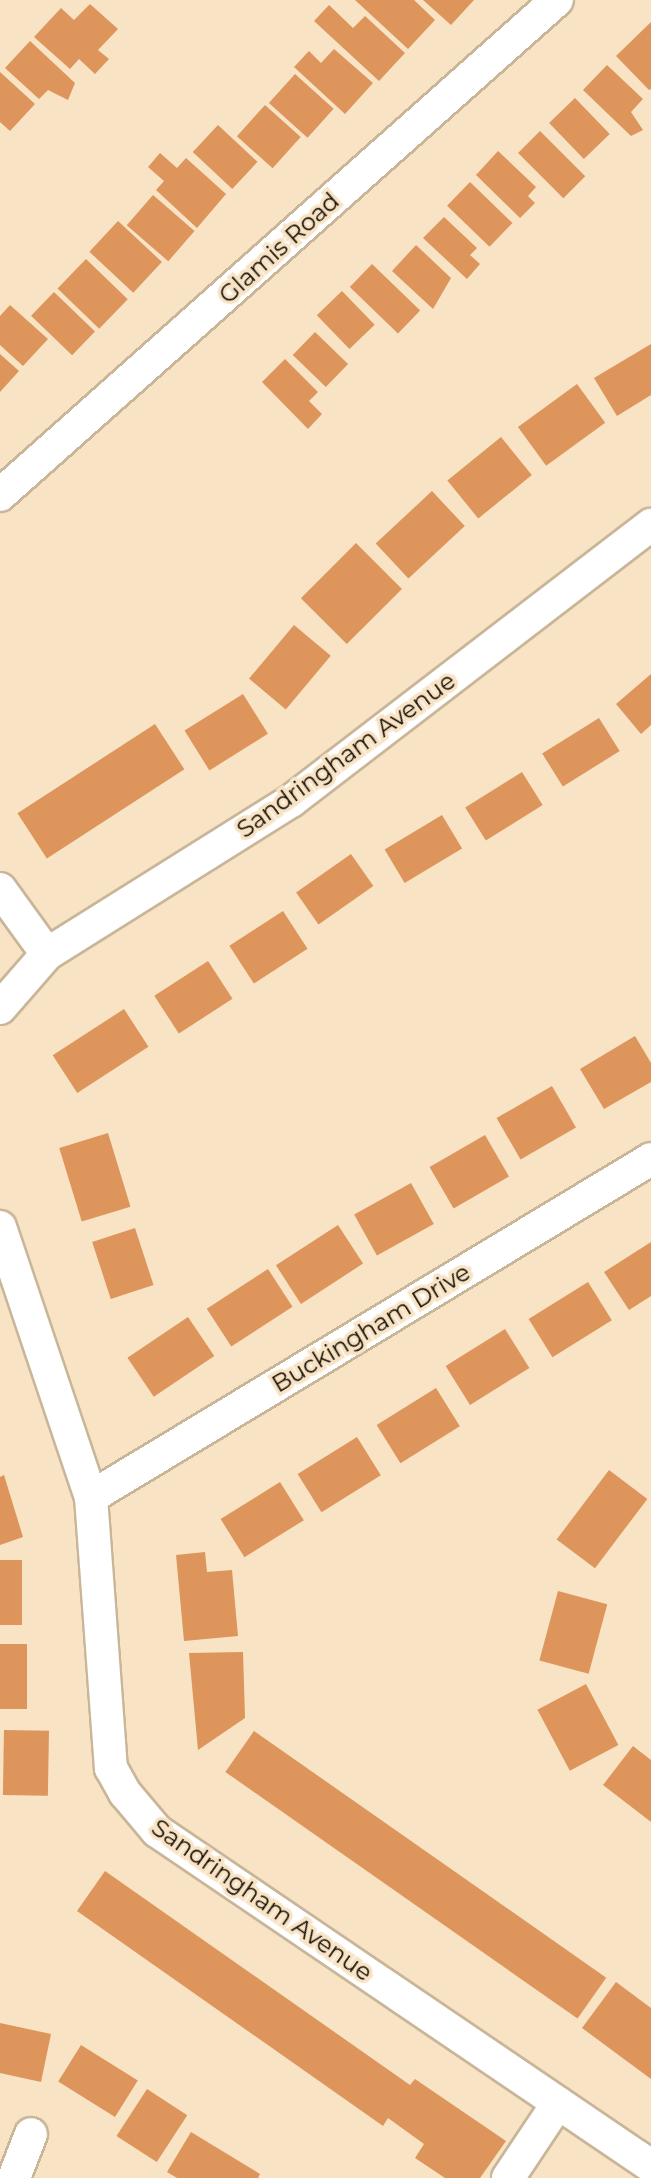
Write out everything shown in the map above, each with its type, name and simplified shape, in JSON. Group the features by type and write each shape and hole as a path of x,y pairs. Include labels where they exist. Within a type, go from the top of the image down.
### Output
{"street":[{"name":"Glamis Road","path":"0,495 557,0"},
{"name":"Sandringham Avenue","path":"0,1008 47,954 291,801 651,525"},
{"path":"0,889 47,954"},
{"name":"Buckingham Drive","path":"91,1497 651,1159"},
{"name":"Sandringham Avenue","path":"0,1227 91,1497 111,1768 125,1793 157,1831 651,2166"},
{"path":"508,2178 558,2103"},
{"path":"20,2177 31,2134"}],"building":[{"path":"355,0 414,0 435,20 408,49"},
{"path":"423,0 474,0 451,25"},
{"path":"90,4 118,29 98,50 109,59 95,74 79,59 70,69 34,37 61,8 74,20"},
{"path":"329,5 353,28 365,16 405,53 379,81 314,21"},
{"path":"651,22 651,89 649,90 616,56"},
{"path":"30,41 75,83 68,100 48,90 39,99 5,68"},
{"path":"334,49 373,83 345,114 294,67 309,51 321,63"},
{"path":"607,65 643,99 631,112 643,130 631,136 583,90"},
{"path":"0,72 35,104 10,131 0,122"},
{"path":"295,74 334,109 308,138 269,103"},
{"path":"575,98 610,134 584,159 549,123"},
{"path":"265,105 301,137 273,168 237,136"},
{"path":"218,125 257,162 232,189 193,152"},
{"path":"540,131 585,176 563,198 518,153"},
{"path":"498,151 536,187 528,196 535,203 520,218 476,175"},
{"path":"160,153 177,168 186,158 226,194 197,228 156,190 164,181 148,167"},
{"path":"470,182 512,223 490,247 447,206"},
{"path":"153,195 195,231 168,261 127,225"},
{"path":"444,217 477,248 470,255 480,264 467,279 423,238"},
{"path":"118,221 162,262 133,293 89,252"},
{"path":"416,245 451,278 433,309 392,271"},
{"path":"86,259 128,299 99,329 58,288"},
{"path":"372,264 420,311 398,334 350,287"},
{"path":"342,291 375,325 349,349 317,315"},
{"path":"54,292 95,332 72,355 31,316"},
{"path":"10,305 48,339 23,366 0,345 0,316"},
{"path":"315,332 348,364 326,387 293,355"},
{"path":"651,344 651,395 617,416 594,378"},
{"path":"0,354 19,371 0,392"},
{"path":"285,359 318,392 309,401 322,414 308,429 262,382"},
{"path":"577,384 605,423 546,466 518,427"},
{"path":"501,437 532,475 478,519 447,480"},
{"path":"432,491 465,526 408,579 376,544"},
{"path":"356,543 402,589 347,644 301,598"},
{"path":"294,625 331,656 286,709 249,679"},
{"path":"651,674 651,725 641,734 616,704"},
{"path":"243,694 268,734 209,770 184,731"},
{"path":"599,718 620,751 563,787 542,754"},
{"path":"155,724 184,769 47,859 17,813"},
{"path":"522,772 543,805 486,841 465,808"},
{"path":"442,815 462,848 405,883 385,850"},
{"path":"351,854 373,886 318,924 296,892"},
{"path":"283,911 308,949 254,984 229,946"},
{"path":"208,961 233,999 179,1034 154,996"},
{"path":"124,1009 149,1047 77,1093 53,1055"},
{"path":"635,1036 651,1063 651,1082 604,1109 580,1069"},
{"path":"552,1086 576,1128 521,1160 497,1118"},
{"path":"108,1133 131,1207 82,1222 59,1148"},
{"path":"485,1135 509,1177 454,1209 430,1167"},
{"path":"411,1183 434,1224 377,1256 354,1215"},
{"path":"338,1225 363,1264 301,1304 276,1265"},
{"path":"135,1228 154,1285 111,1299 92,1242"},
{"path":"651,1242 651,1296 629,1310 604,1272"},
{"path":"268,1269 293,1307 231,1346 207,1309"},
{"path":"588,1282 612,1320 552,1357 529,1319"},
{"path":"188,1317 214,1356 154,1397 127,1358"},
{"path":"505,1329 529,1368 470,1405 446,1366"},
{"path":"436,1388 460,1426 400,1463 377,1425"},
{"path":"357,1437 381,1475 321,1512 298,1474"},
{"path":"609,1470 647,1499 595,1568 557,1539"},
{"path":"4,1475 23,1537 0,1545 0,1477"},
{"path":"280,1482 304,1520 244,1557 221,1519"},
{"path":"205,1552 207,1572 232,1570 238,1636 184,1641 176,1555"},
{"path":"0,1560 22,1560 22,1625 0,1625"},
{"path":"558,1591 607,1604 589,1674 539,1661"},
{"path":"0,1644 27,1644 27,1709 0,1709"},
{"path":"243,1652 245,1718 198,1750 189,1653"},
{"path":"586,1684 618,1745 570,1771 537,1710"},
{"path":"4,1730 49,1731 48,1796 3,1795"},
{"path":"254,1731 606,1978 578,2019 225,1772"},
{"path":"633,1746 651,1760 651,1822 603,1785"},
{"path":"105,1871 410,2085 415,2079 506,2141 480,2178 445,2178 415,2158 424,2144 388,2118 383,2126 77,1911"},
{"path":"616,1982 651,2008 651,2079 582,2028"},
{"path":"0,2023 51,2034 41,2082 0,2073"},
{"path":"81,2045 138,2081 115,2117 58,2081"},
{"path":"147,2089 187,2115 157,2162 117,2136"},
{"path":"191,2132 260,2174 258,2178 177,2178 167,2172"}]}
